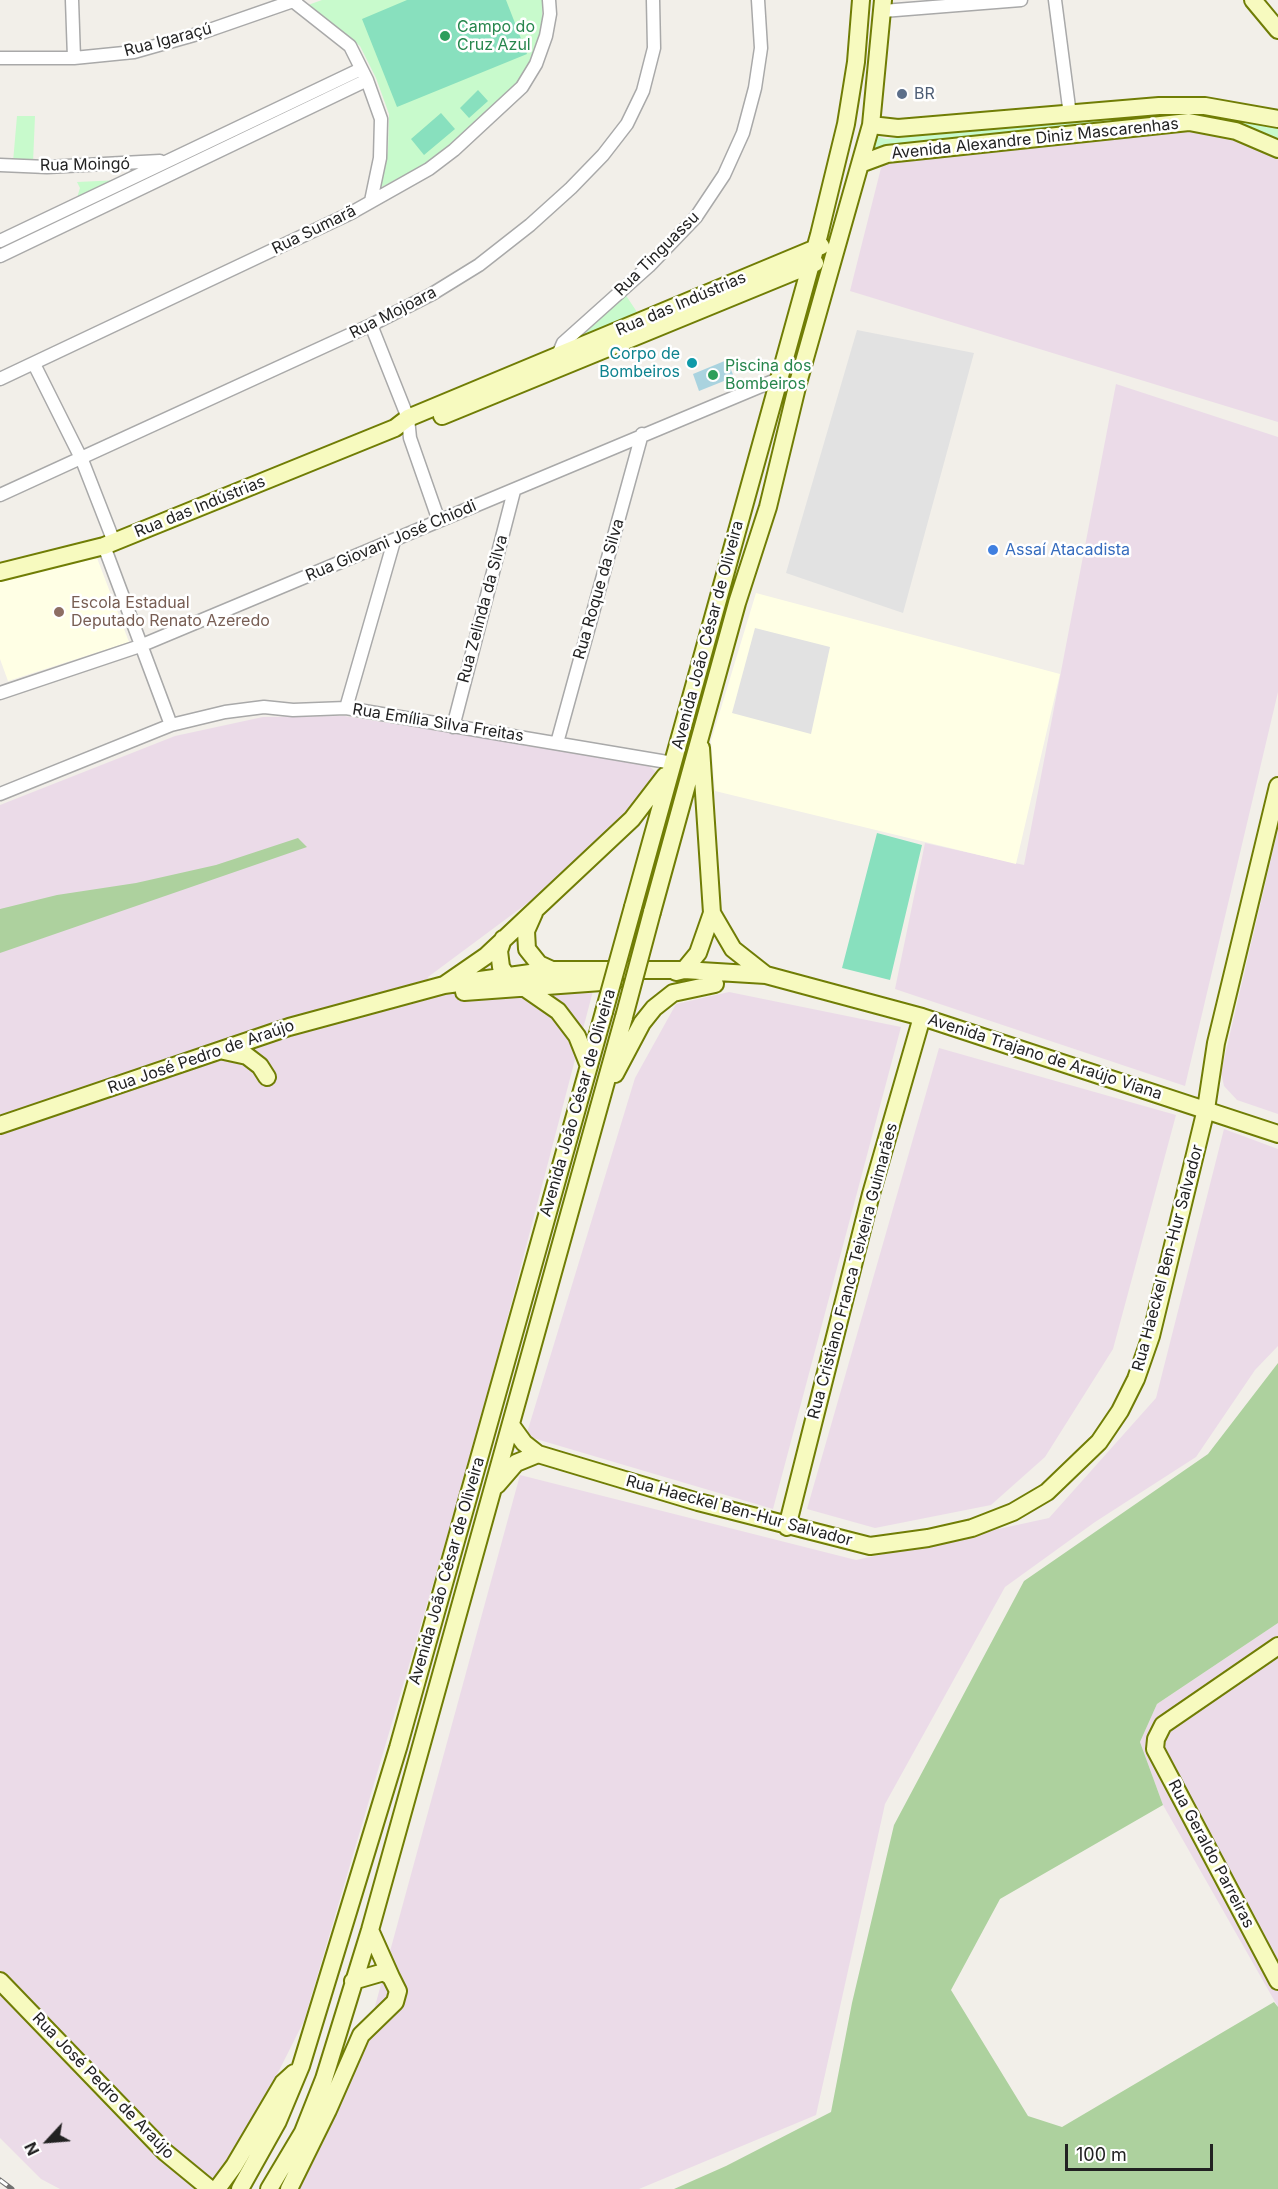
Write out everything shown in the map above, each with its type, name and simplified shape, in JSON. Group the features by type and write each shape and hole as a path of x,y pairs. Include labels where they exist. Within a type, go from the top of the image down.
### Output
{"street":[{"path":"72,0 74,58"},
{"path":"295,0 350,46 381,119 380,158 371,201"},
{"name":"Rua Igaraçú","path":"0,58 74,58 145,49 201,33 295,0"},
{"name":"Rua Sumarã","path":"0,379 371,201 429,169 454,150 522,87 536,64 546,36 550,14 549,0"},
{"name":"Rua Mojoara","path":"0,495 82,460 371,325 432,294 479,265 530,225 603,155 627,124 643,91 654,48 653,0"},
{"name":"Rua Tinguassu","path":"564,360 563,343 649,266 696,217 724,175 743,133 755,88 761,48 758,0"},
{"name":"Avenida João César de Oliveira","path":"240,2189 278,2121 301,2066 401,1738 815,247 846,124 856,62 861,0"},
{"path":"883,5 1021,0"},
{"path":"1055,0 1070,115"},
{"path":"1252,0 1278,30"},
{"name":"Avenida João César de Oliveira","path":"269,2189 303,2132 337,2038 352,1981 370,1930 624,1017 736,603 768,507 831,262 871,125 883,5"},
{"path":"0,256 364,75"},
{"name":"Avenida Alexandre Diniz Mascarenhas","path":"871,125 898,128 1159,106 1205,106 1278,119"},
{"name":"Avenida Alexandre Diniz Mascarenhas","path":"860,164 887,154 1189,122 1236,131 1278,149"},
{"path":"0,241 171,160 252,129"},
{"name":"Rua Moingó","path":"0,165 59,167 171,160"},
{"name":"Rua das Indústrias","path":"564,360 815,247 837,245"},
{"name":"Rua das Indústrias","path":"0,572 109,544 564,360 810,265 831,262"},
{"path":"371,325 439,521"},
{"path":"34,364 82,460 140,646 171,725"},
{"name":"Rua Giovani José Chiodi","path":"0,693 140,646 778,379"},
{"name":"Rua Roque da Silva","path":"556,743 642,434"},
{"name":"Rua Zelinda da Silva","path":"453,727 514,491"},
{"path":"346,708 394,541"},
{"name":"Rua Emília Silva Freitas","path":"0,794 171,725 225,712 264,707 293,710 346,708 672,765"},
{"path":"683,726 685,733 691,736 700,735"},
{"name":"Avenida Trajano de Araújo Viana","path":"700,735 712,913 720,931 733,949 766,975"},
{"name":"Rua José Pedro de Araújo","path":"0,1125 289,1027 444,985 486,956 632,819 672,765"},
{"path":"1206,1109 1216,1043 1278,786"},
{"path":"632,819 645,822 653,835"},
{"path":"536,910 526,931 527,949 539,964 552,970"},
{"path":"625,981 684,970 698,953 712,913"},
{"path":"503,939 499,951 501,967 506,975 549,1003 566,1019 577,1036 589,1066"},
{"name":"Avenida Trajano de Araújo Viana","path":"444,985 552,970 684,970 766,975 803,984 810,988"},
{"name":"Avenida Trajano de Araújo Viana","path":"428,995 625,981 810,988 922,1017 1278,1134"},
{"path":"601,1098 642,1023 654,1008 673,993 715,984"},
{"name":"Rua José Pedro de Araújo","path":"404,996 428,995"},
{"name":"Rua Cristiano Franca Teixeira Guimarães","path":"787,1527 871,1194 922,1017"},
{"path":"220,1050 247,1056 260,1066 267,1077"},
{"name":"Rua Haeckel Ben-Hur Salvador","path":"538,1454 787,1527 870,1546 928,1538 972,1528 1013,1512 1047,1492 1075,1468 1109,1426 1136,1379 1151,1336 1206,1109"},
{"path":"490,1498 501,1478 516,1463 538,1454 511,1425"},
{"name":"Rua Geraldo Parreiras","path":"1278,1646 1163,1725 1156,1739 1155,1749 1278,1981"},
{"path":"289,2189 328,2110 361,2035 395,2002 398,1991 370,1930"},
{"path":"352,1981 377,1972 391,1977"},
{"name":"Rua José Pedro de Araújo","path":"0,1981 165,2152 210,2189"},
{"path":"217,2189 234,2166 283,2082 301,2066"}],"shaded area":[{"path":"1174,129 1233,135 1278,157 1278,422 850,291 881,168 888,159"},
{"path":"857,330 974,353 903,613 786,573"},
{"path":"1116,384 1278,437 1278,692 1185,1086 895,989 925,843 1024,865"},
{"name":"Escola Estadual Deputado Renato Azeredo","path":"97,558 129,642 8,681 0,659 0,581"},
{"path":"756,593 1060,674 1016,864 715,791 711,741"},
{"path":"755,628 830,647 811,734 732,713"},
{"path":"344,716 647,764 656,772 624,814 529,902 428,977 433,994 594,987 476,1438 304,2021 234,2160 209,2189 60,2189 41,2179 0,2138 0,805 175,736 263,717"},
{"path":"1278,829 1278,1114 1237,1100 1224,1086 1221,1072"},
{"path":"729,992 901,1027 773,1509 526,1436 635,1078 676,1004"},
{"path":"939,1048 1176,1115 1113,1349 1045,1457 991,1505 875,1528 807,1509"},
{"path":"1224,1129 1278,1149 1278,1346 1255,1370 1196,1457 1095,1522 1005,1587 885,1804 816,2115 639,2189 293,2189 368,2032 520,1475 856,1560 1049,1518 1156,1398"},
{"path":"1278,1623 1278,2007 1163,1805 1140,1742 1157,1704"}],"green space":[{"path":"322,0 543,0 541,38 518,85 433,160 380,188 388,150 389,114 376,78 360,46 308,5"},
{"name":"Campo do Cruz Azul","path":"407,0 506,0 527,54 397,107 362,19"},
{"path":"478,90 488,101 469,118 460,108"},
{"path":"441,113 455,129 424,155 411,139"},
{"path":"1207,113 1278,126 1278,146 1232,121 1200,117 874,151 876,136 886,139 1161,114"},
{"path":"17,116 35,116 33,163 13,162"},
{"path":"121,180 76,201 80,188 77,182"},
{"path":"625,294 641,318 571,347"},
{"path":"877,833 922,845 890,980 842,968"},
{"path":"298,838 307,847 0,953 0,909 57,895 136,883 216,865"},
{"path":"1278,1363 1278,1623 1157,1704 1140,1742 1163,1805 1000,1899 951,1990 1028,2116 1062,2127 1274,2002 1278,2007 1278,2189 674,2189 726,2166 831,2112 852,2003 894,1825 1024,1581 1208,1454"}],"water":[{"name":"Piscina dos Bombeiros","path":"727,360 734,377 699,391 693,374"}],"railway":[{"path":"0,2180 12,2189"}],"place":[{"name":"Campo do Cruz Azul","path":"445,36"},
{"name":"BR","path":"902,94"},
{"name":"Corpo de Bombeiros","path":"692,363"},
{"name":"Piscina dos Bombeiros","path":"713,375"},
{"name":"Assaí Atacadista","path":"993,550"},
{"name":"Escola Estadual Deputado Renato Azeredo","path":"59,612"}]}
